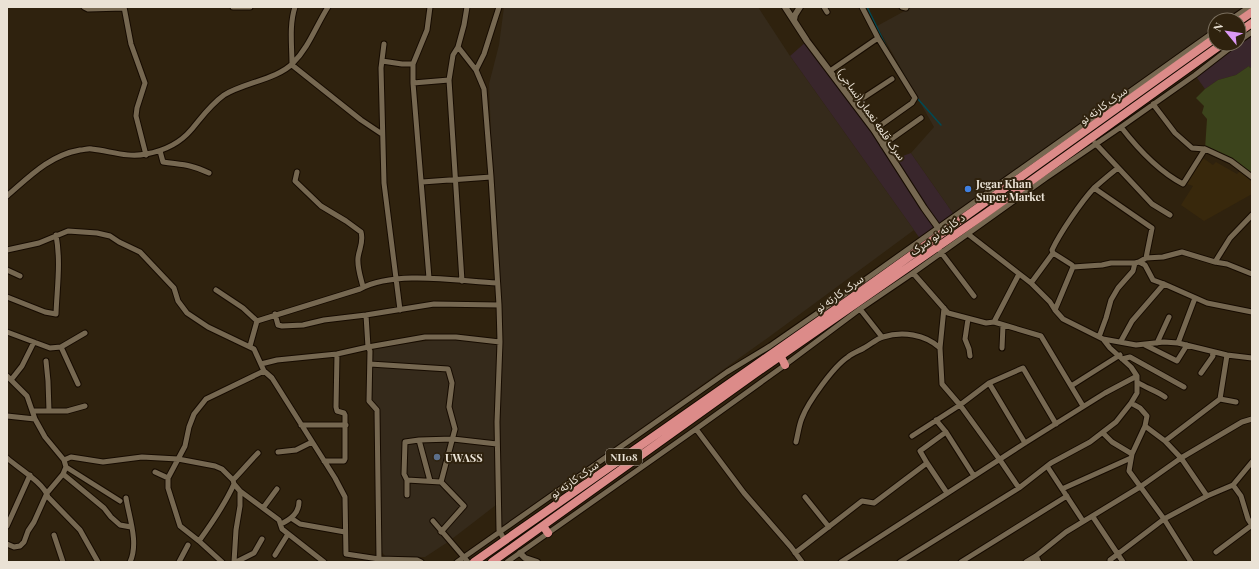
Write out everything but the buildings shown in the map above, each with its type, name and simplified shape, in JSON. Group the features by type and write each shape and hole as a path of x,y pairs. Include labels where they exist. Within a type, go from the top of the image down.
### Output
{"highway":[{"name":"سرک کارته نو","path":"492,562 754,370 775,351 940,230 967,221 1207,44"},
{"name":"د کارته نو سړک","path":"775,351 939,250 967,221 1013,197 1211,52"},
{"path":"775,351 785,366"},
{"name":"سرک کارته نو","path":"474,562 721,394"},
{"path":"543,526 548,533"}],"street":[{"path":"84,7 88,9 124,8 131,44 145,83 136,116 146,154"},
{"path":"233,7 250,7"},
{"path":"292,64 293,18 295,7"},
{"path":"7,196 49,161 67,152 91,149 133,155 146,154 160,150 181,140 208,108 225,94 273,76 292,64 308,44 328,7"},
{"path":"429,278 413,83 413,64 427,30 430,7"},
{"path":"462,281 449,80 453,55 458,47 467,7"},
{"path":"476,70 484,54 499,7"},
{"name":"سرک قلعه نعمان(نساجی)","path":"785,7 794,20 795,25 874,130 924,208 940,230"},
{"path":"794,20 800,7"},
{"path":"862,7 878,38 915,98 912,103 874,130"},
{"path":"940,230 1207,37"},
{"path":"830,71 878,38"},
{"path":"384,44 381,68 384,183 400,310"},
{"path":"458,47 476,70 484,89 499,305 500,342 497,444 500,532 505,541"},
{"path":"507,562 785,366 860,309 913,273 939,250 968,234 1013,197 1121,127 1224,52"},
{"path":"382,61 413,64"},
{"path":"292,64 361,120 382,134"},
{"path":"854,104 892,79"},
{"path":"413,83 449,80"},
{"path":"1153,104 1175,133 1192,148 1205,149 1231,161 1252,177"},
{"path":"883,145 921,118"},
{"path":"1121,127 1148,158 1170,177 1183,184 1205,149"},
{"path":"1095,143 1152,204 1170,215"},
{"path":"160,150 163,162 176,162 196,166 209,173"},
{"path":"1032,283 1053,253 1052,250 1056,242 1082,204 1094,188 1118,168"},
{"path":"297,172 295,181 321,206 346,220 361,232 362,244 358,264 363,287"},
{"path":"422,182 491,177"},
{"path":"1094,188 1152,228 1146,258"},
{"path":"1215,262 1230,238 1252,216"},
{"path":"7,250 39,243 68,231 97,233 110,236 140,252 171,284 174,288 178,301 187,313 208,327 254,349 264,370 272,378 335,478 345,497 346,554 379,559 417,560 421,562"},
{"path":"968,234 1032,283 1063,318 1101,338 1136,345 1164,342 1178,343 1227,356 1252,358"},
{"path":"7,298 45,312 56,314 60,265 56,235"},
{"path":"939,250 974,296"},
{"path":"1073,268 1111,263 1137,262 1146,258 1182,252 1227,264 1252,274"},
{"path":"1053,253 1072,265 1073,268"},
{"path":"1137,262 1145,265 1153,280 1207,303 1252,312"},
{"path":"1101,338 1112,300 1118,288 1133,271 1137,262"},
{"path":"1055,310 1073,268"},
{"path":"7,270 20,276"},
{"path":"913,273 948,313 986,323 994,322 1041,336 1048,350 1083,406"},
{"path":"994,322 1019,274"},
{"path":"256,320 369,284 396,280 429,278 497,283"},
{"path":"1121,341 1132,321 1164,284"},
{"path":"216,290 243,308 256,320"},
{"path":"1178,343 1195,298"},
{"path":"275,314 278,324 282,326 303,325 324,320 440,304 499,305"},
{"path":"944,308 940,348 942,384 960,405 1019,488"},
{"path":"860,309 882,337"},
{"path":"366,315 368,347 370,351 369,401 377,410 379,559"},
{"path":"1157,343 1170,317"},
{"path":"968,319 965,339 970,356"},
{"path":"250,346 256,320"},
{"path":"1002,348 1003,325"},
{"path":"7,332 50,348 61,347 85,333"},
{"path":"796,442 799,425 810,402 839,365 848,356 882,337 899,334 910,334 933,341 940,348"},
{"path":"261,364 277,360 337,354 368,347 425,338 456,337 500,342"},
{"path":"1101,338 1131,367 1137,379 1146,388 1165,397"},
{"path":"11,380 22,366 34,342"},
{"path":"1145,344 1177,361 1187,345"},
{"path":"61,347 68,366 78,384"},
{"path":"457,562 727,372 775,351"},
{"path":"1201,372 1213,356 1212,352"},
{"path":"324,461 344,460 346,425 345,414 336,410 337,354"},
{"path":"1165,441 1220,399 1227,356"},
{"path":"1071,386 1121,357 1130,357 1184,387"},
{"path":"46,361 49,411"},
{"path":"370,364 448,369 452,383 449,407 455,429 441,482"},
{"path":"912,436 960,405 989,383 1023,368 1056,424"},
{"path":"222,562 180,526 168,488 168,478 185,446 189,427 194,414 206,399 264,370"},
{"path":"7,376 27,396 35,419 44,436 64,460 66,467 63,474 46,493 24,542 20,546 14,547 7,544"},
{"path":"900,562 1019,488 1047,466 1103,433 1116,422 1131,404 1137,393 1137,379"},
{"path":"841,562 1083,406 1105,393 1137,379"},
{"path":"989,383 1025,443"},
{"path":"1220,399 1236,402"},
{"path":"1131,404 1140,408 1146,416 1145,426 1132,456 1129,471 1164,519 1190,562"},
{"path":"33,411 67,411 85,406"},
{"path":"7,416 35,419"},
{"path":"1026,562 1066,532 1083,521 1093,517 1140,487 1181,458 1242,422 1252,419"},
{"path":"936,420 946,432 974,476"},
{"path":"301,425 346,425"},
{"path":"1145,426 1165,441 1181,458 1207,496"},
{"path":"696,429 744,493 802,562"},
{"path":"946,432 920,451 926,463 947,493"},
{"path":"1103,433 1112,442 1132,456"},
{"path":"407,495 407,480 404,474 405,442 453,439 497,444"},
{"path":"419,440 430,481"},
{"path":"278,452 296,450 312,442"},
{"path":"199,541 222,507 233,482 244,470 248,462 258,453"},
{"path":"1062,489 1132,456"},
{"path":"64,460 71,457 103,462 142,457 178,459 222,469 240,491 280,520 282,528 288,534 324,562"},
{"path":"7,458 30,475 48,497 80,530 98,562"},
{"path":"1109,561 1164,519 1207,496 1233,485 1252,462"},
{"path":"795,553 862,501 874,503 926,463"},
{"path":"1047,466 1083,521"},
{"path":"66,467 120,501"},
{"path":"155,472 168,478"},
{"path":"63,474 104,508 120,525 131,527"},
{"path":"8,522 30,475"},
{"path":"407,480 441,482 464,506 441,532"},
{"path":"1216,552 1252,525 1241,496 1233,485"},
{"path":"263,508 277,489"},
{"path":"240,491 240,506 236,530 235,562 254,553 262,539"},
{"path":"961,562 1067,496"},
{"path":"805,497 829,527"},
{"path":"126,498 134,541 133,557 130,562"},
{"path":"282,524 291,518 299,508 299,502"},
{"path":"1093,517 1123,562"},
{"path":"291,518 300,524 345,532"},
{"path":"433,521 468,562"},
{"path":"275,555 288,534"},
{"path":"54,535 63,562"},
{"path":"179,562 188,545"},
{"path":"520,553 525,558 537,562"},
{"path":"1033,562 1036,556"},
{"path":"1036,556 1039,562"}],"shaded area":[{"path":"504,7 758,7 790,56 914,230 769,337 499,530 496,505 448,542 425,557 386,557 380,550 377,410 369,401 374,348 433,340 465,340 497,344 496,262 489,84 499,45"},
{"path":"912,7 1249,7 1242,12 1207,12 1207,37 955,216 911,153 934,127 877,26"},
{"path":"1252,32 1252,66 1250,68 1249,66 1236,75 1218,80 1205,89 1195,75 1225,52 1247,52 1247,35"},
{"path":"807,41 892,160 911,153 955,216 921,240 790,56"},
{"path":"1203,158 1213,165 1216,162 1237,174 1240,171 1252,182 1252,194 1204,221 1181,205 1193,186 1185,183"}],"green space":[{"path":"1249,66 1250,68 1252,66 1252,177 1231,161 1205,149 1207,119 1202,113 1204,106 1196,98 1205,89 1218,80 1236,75"}],"waterway":[{"path":"867,7 889,52"},
{"path":"894,60 906,79"},
{"path":"917,98 941,125"}],"place":[{"name":"Jegar Khan Super Market","path":"968,189"},
{"name":"UWASS","path":"437,457"}]}
